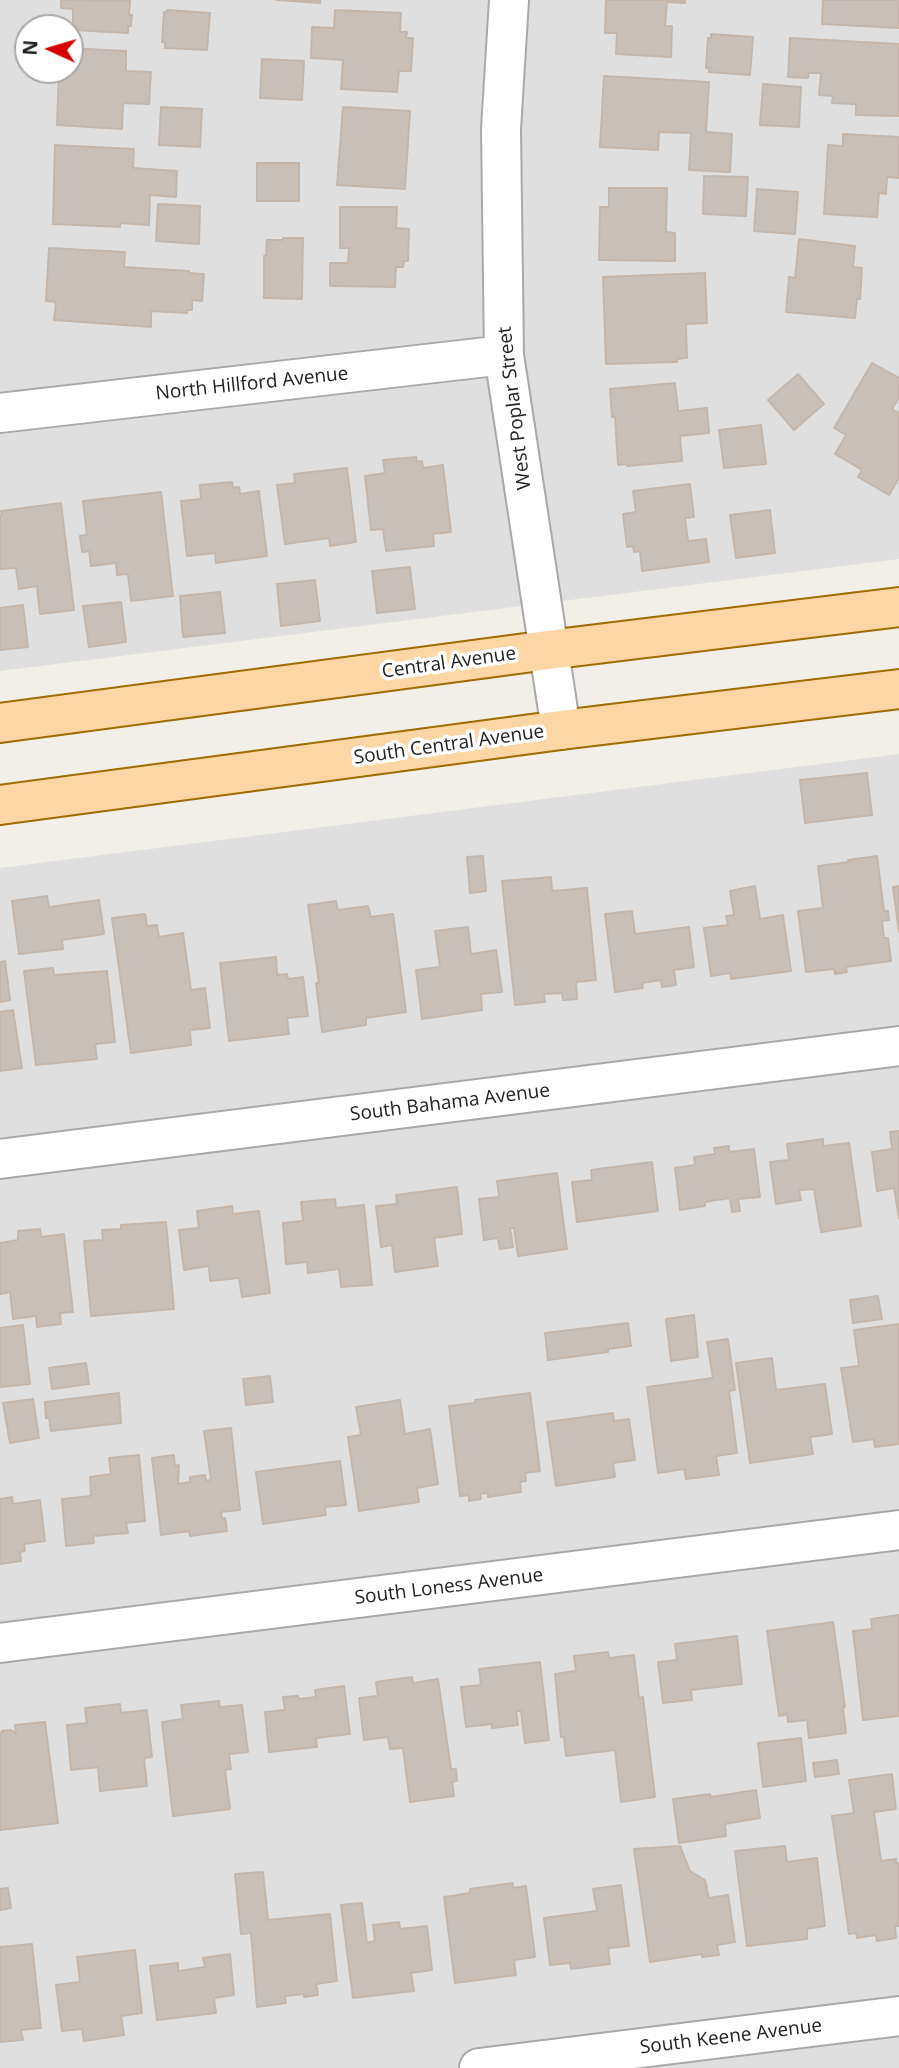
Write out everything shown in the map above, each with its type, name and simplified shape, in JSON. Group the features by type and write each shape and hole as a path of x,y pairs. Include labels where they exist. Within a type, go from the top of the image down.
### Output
{"main road":[{"name":"Central Avenue","path":"0,723 548,650 899,607"},
{"name":"South Central Avenue","path":"0,805 561,730 899,689"}],"street":[{"name":"West Poplar Street","path":"509,0 501,129 504,355 561,730"},
{"name":"North Hillford Avenue","path":"0,413 504,355"},
{"name":"South Bahama Avenue","path":"0,1159 899,1046"},
{"name":"South Loness Avenue","path":"0,1643 899,1530"},
{"name":"South Keene Avenue","path":"479,2068 899,2017"}],"shaded area":[{"path":"0,0 899,0 899,559 0,671"},
{"path":"899,754 899,2068 0,2068 0,868"}],"building":[{"path":"61,0 130,1 131,26 128,26 128,33 84,31 84,14 73,14 73,9 61,8"},
{"path":"277,0 320,0 320,3"},
{"path":"606,0 685,0 685,3 667,2 665,26 672,26 671,57 616,54 617,33 605,33"},
{"path":"823,0 899,0 899,28 822,24"},
{"path":"167,10 210,13 207,50 165,48 165,43 162,42 164,12 167,13"},
{"path":"335,10 401,13 400,32 407,32 406,38 413,38 411,71 399,71 397,92 341,89 343,60 311,58 312,27 334,28"},
{"path":"711,34 753,37 750,75 709,72 709,68 706,68 708,38 711,38"},
{"path":"790,38 899,44 899,116 856,115 856,104 832,103 833,96 819,95 821,73 809,73 808,78 788,77"},
{"path":"84,49 126,51 126,71 151,72 149,104 123,103 122,129 57,125 58,84 84,84"},
{"path":"262,59 304,61 302,100 260,98"},
{"path":"604,76 709,82 706,132 732,134 730,172 689,170 691,133 659,132 658,150 600,147"},
{"path":"763,84 801,87 799,127 760,125"},
{"path":"161,107 202,109 200,147 159,145"},
{"path":"343,107 410,111 405,189 337,185"},
{"path":"843,134 899,137 899,178 887,177 886,194 879,193 877,217 824,214 828,145 843,146"},
{"path":"55,145 134,149 133,168 177,171 176,197 150,195 149,225 120,223 120,227 53,224"},
{"path":"257,163 299,163 299,201 257,201"},
{"path":"704,176 748,177 746,216 703,214"},
{"path":"609,188 667,188 666,232 675,233 675,261 599,260 600,207 609,207"},
{"path":"757,189 798,192 795,234 754,231"},
{"path":"158,204 200,206 199,244 156,241"},
{"path":"340,207 397,207 396,228 409,229 408,261 404,261 403,267 396,267 395,287 330,286 330,263 348,263 349,248 340,248"},
{"path":"303,238 302,299 264,298 264,256 267,240"},
{"path":"799,239 855,246 853,267 862,268 860,299 857,299 855,318 786,312 789,277 795,278"},
{"path":"49,248 125,252 124,267 204,274 202,301 192,300 192,310 187,310 187,313 151,311 151,327 54,320 56,302 46,301"},
{"path":"705,273 707,323 686,324 687,358 677,359 677,362 606,364 603,277"},
{"path":"872,363 899,378 899,398 892,409 899,413 899,478 889,495 858,477 862,470 835,454 846,435 834,428"},
{"path":"798,374 824,404 794,430 768,400"},
{"path":"675,383 678,411 707,408 709,433 680,436 682,461 618,465 615,416 612,417 610,389"},
{"path":"761,425 766,464 724,468 719,430"},
{"path":"416,457 417,462 422,461 423,468 443,465 451,532 433,534 434,546 386,551 383,529 371,530 365,476 385,473 383,460"},
{"path":"347,468 356,542 330,546 329,538 285,544 277,485 295,483 294,474"},
{"path":"232,482 233,488 239,487 240,494 259,491 267,556 216,563 215,553 187,556 181,501 201,499 200,485"},
{"path":"690,484 694,517 685,518 688,541 706,539 709,562 642,571 640,551 634,552 633,546 627,547 623,514 636,512 633,491"},
{"path":"161,492 173,596 131,601 128,574 117,575 116,563 91,566 89,551 82,552 80,536 87,535 83,501"},
{"path":"61,503 74,610 40,614 37,586 19,589 16,568 0,569 0,515 1,511"},
{"path":"770,510 775,553 736,558 730,515"},
{"path":"410,567 415,609 377,613 372,571"},
{"path":"315,580 320,621 281,626 277,584"},
{"path":"220,592 225,633 183,637 180,596"},
{"path":"121,602 126,642 89,647 83,606"},
{"path":"23,605 28,647 0,650 0,608"},
{"path":"867,773 872,815 805,823 800,780"},
{"path":"483,856 486,891 470,893 467,857"},
{"path":"877,856 884,911 888,911 889,920 882,921 884,938 888,938 891,961 846,967 847,972 835,974 834,969 806,972 798,911 823,908 818,866"},
{"path":"551,877 552,891 587,888 596,980 576,982 577,999 563,1000 562,993 544,994 545,1002 515,1005 502,881"},
{"path":"755,886 760,919 783,915 791,971 731,979 730,973 711,976 704,928 728,925 726,916 734,915 730,891"},
{"path":"899,886 899,932 893,887"},
{"path":"47,896 49,907 99,900 104,934 62,940 63,949 19,954 12,901"},
{"path":"336,901 338,910 368,906 371,917 393,914 406,1012 366,1018 366,1025 322,1032 316,983 319,983 308,905"},
{"path":"632,911 635,934 689,927 694,967 674,970 676,985 662,987 661,980 642,983 643,988 615,992 605,914"},
{"path":"145,914 147,926 157,925 159,937 183,933 191,990 205,988 210,1028 190,1030 191,1045 131,1053 112,918"},
{"path":"468,927 471,954 496,950 502,992 481,994 482,1010 422,1019 416,970 440,967 435,931"},
{"path":"276,957 277,975 287,974 288,979 303,977 308,1016 287,1018 289,1034 229,1041 220,963"},
{"path":"5,961 10,1000 0,1002 0,962"},
{"path":"53,968 54,975 107,971 115,1042 95,1044 97,1059 36,1065 24,971"},
{"path":"13,1010 22,1068 0,1071 0,1012"},
{"path":"899,1131 899,1218 894,1188 877,1191 872,1152 892,1149 890,1132"},
{"path":"823,1139 823,1146 849,1143 861,1226 821,1232 814,1189 799,1190 801,1200 776,1204 770,1162 789,1160 787,1144"},
{"path":"729,1146 729,1152 754,1149 760,1197 738,1199 740,1211 732,1212 730,1198 680,1210 675,1168 695,1165 694,1157 715,1154 714,1148"},
{"path":"652,1162 658,1211 577,1222 572,1182 592,1180 591,1170"},
{"path":"557,1173 567,1249 518,1256 514,1228 510,1228 513,1247 500,1249 498,1238 484,1240 479,1199 499,1197 497,1181"},
{"path":"457,1187 462,1234 434,1238 438,1266 395,1272 392,1245 381,1247 376,1206 397,1204 396,1195"},
{"path":"335,1199 336,1208 364,1205 372,1285 341,1287 339,1269 308,1273 307,1262 286,1264 283,1223 303,1221 301,1202"},
{"path":"232,1206 233,1214 259,1211 270,1293 242,1297 239,1278 210,1281 209,1266 184,1270 179,1230 199,1228 197,1211"},
{"path":"166,1222 174,1309 91,1316 84,1241 103,1240 102,1230 121,1229 121,1225"},
{"path":"40,1229 41,1237 64,1234 73,1312 60,1313 61,1324 37,1327 36,1316 13,1319 10,1292 0,1294 0,1243 18,1240 18,1231"},
{"path":"878,1296 882,1319 853,1323 850,1300"},
{"path":"694,1315 698,1357 671,1361 666,1319"},
{"path":"628,1323 631,1346 548,1360 545,1333"},
{"path":"899,1324 899,1444 875,1447 874,1439 853,1442 841,1368 859,1366 854,1330"},
{"path":"23,1325 30,1384 0,1387 0,1328"},
{"path":"728,1339 735,1390 729,1391 737,1453 716,1456 719,1475 686,1479 684,1469 658,1473 647,1387 713,1378 707,1342"},
{"path":"772,1358 776,1390 825,1384 832,1434 810,1437 813,1454 750,1463 736,1363"},
{"path":"86,1363 89,1384 52,1389 49,1368"},
{"path":"270,1376 273,1402 246,1405 243,1379"},
{"path":"119,1393 121,1423 51,1431 49,1418 46,1418 45,1402"},
{"path":"530,1393 540,1471 525,1473 526,1481 520,1482 521,1492 488,1497 488,1493 480,1494 481,1499 469,1501 469,1495 460,1496 449,1406"},
{"path":"33,1399 39,1438 10,1443 3,1403"},
{"path":"400,1400 405,1434 430,1429 438,1484 417,1488 419,1502 359,1511 348,1437 361,1435 356,1407"},
{"path":"613,1413 614,1421 629,1419 635,1460 613,1463 615,1477 556,1486 547,1422"},
{"path":"231,1428 240,1510 221,1512 227,1531 190,1536 189,1531 161,1535 152,1458 174,1455 175,1466 179,1465 178,1484 190,1482 190,1477 205,1475 206,1481 211,1480 204,1431"},
{"path":"139,1455 145,1521 126,1523 128,1533 93,1536 94,1543 66,1546 62,1499 91,1496 90,1477 111,1474 109,1458"},
{"path":"340,1461 346,1505 325,1507 326,1515 263,1524 256,1472"},
{"path":"12,1497 13,1504 40,1500 45,1541 24,1544 25,1551 20,1552 21,1561 0,1564 0,1499"},
{"path":"899,1615 899,1716 863,1720 853,1631 872,1629 871,1619"},
{"path":"833,1622 846,1733 809,1738 807,1720 788,1722 787,1714 779,1716 767,1631"},
{"path":"737,1636 742,1684 691,1690 692,1700 663,1703 658,1662 677,1660 675,1644"},
{"path":"608,1652 609,1658 634,1655 639,1698 643,1697 655,1797 621,1802 615,1750 566,1756 564,1737 561,1737 555,1674 576,1671 574,1656"},
{"path":"540,1662 549,1740 525,1743 521,1711 516,1711 518,1725 466,1727 461,1687 481,1685 479,1669"},
{"path":"412,1677 413,1683 438,1679 451,1769 456,1769 457,1781 452,1782 454,1796 410,1802 403,1748 390,1749 388,1737 364,1740 359,1698 378,1696 376,1682"},
{"path":"344,1686 350,1734 316,1738 317,1747 269,1752 265,1712 285,1710 283,1697 316,1697 315,1690"},
{"path":"219,1701 220,1707 242,1705 248,1752 229,1754 231,1769 225,1770 230,1809 173,1816 162,1722 183,1719 181,1705"},
{"path":"120,1704 121,1713 147,1710 152,1757 144,1758 147,1786 100,1791 98,1767 71,1770 67,1725 87,1723 85,1708"},
{"path":"45,1722 58,1823 0,1830 2,1731 11,1730 16,1733 15,1725"},
{"path":"801,1738 806,1781 763,1787 758,1743"},
{"path":"837,1760 839,1774 815,1777 813,1763"},
{"path":"892,1774 896,1809 874,1812 881,1861 896,1859 896,1864 899,1863 899,1926 895,1926 896,1938 877,1941 876,1935 857,1938 856,1933 849,1934 832,1816 854,1813 849,1780"},
{"path":"756,1790 760,1818 725,1824 726,1836 679,1843 673,1799 710,1794 711,1797"},
{"path":"680,1846 690,1871 705,1880 709,1898 728,1895 735,1942 717,1945 719,1955 702,1957 702,1954 650,1962 634,1849"},
{"path":"785,1846 787,1862 817,1858 825,1926 807,1929 807,1939 747,1946 735,1851"},
{"path":"263,1872 268,1920 330,1914 337,1981 316,1984 318,1995 285,1996 286,2003 257,2007 251,1933 241,1934 235,1874"},
{"path":"513,1883 513,1888 526,1886 535,1957 514,1960 516,1975 455,1983 444,1897 470,1893 470,1889"},
{"path":"621,1885 629,1946 608,1948 610,1964 571,1969 570,1963 550,1965 544,1918 597,1911 593,1889"},
{"path":"8,1888 11,1908 0,1910 0,1889"},
{"path":"362,1903 367,1943 375,1941 373,1925 399,1922 400,1929 427,1926 432,1970 411,1973 414,1991 353,1998 341,1905"},
{"path":"32,1944 41,2028 21,2030 23,2040 0,2042 0,1947"},
{"path":"135,1950 142,2013 121,2016 124,2035 84,2041 82,2029 62,2031 56,1985 80,1982 77,1957"},
{"path":"230,1954 234,1995 214,1998 216,2013 157,2020 150,1966 178,1963 178,1971 205,1967 203,1958"}]}
